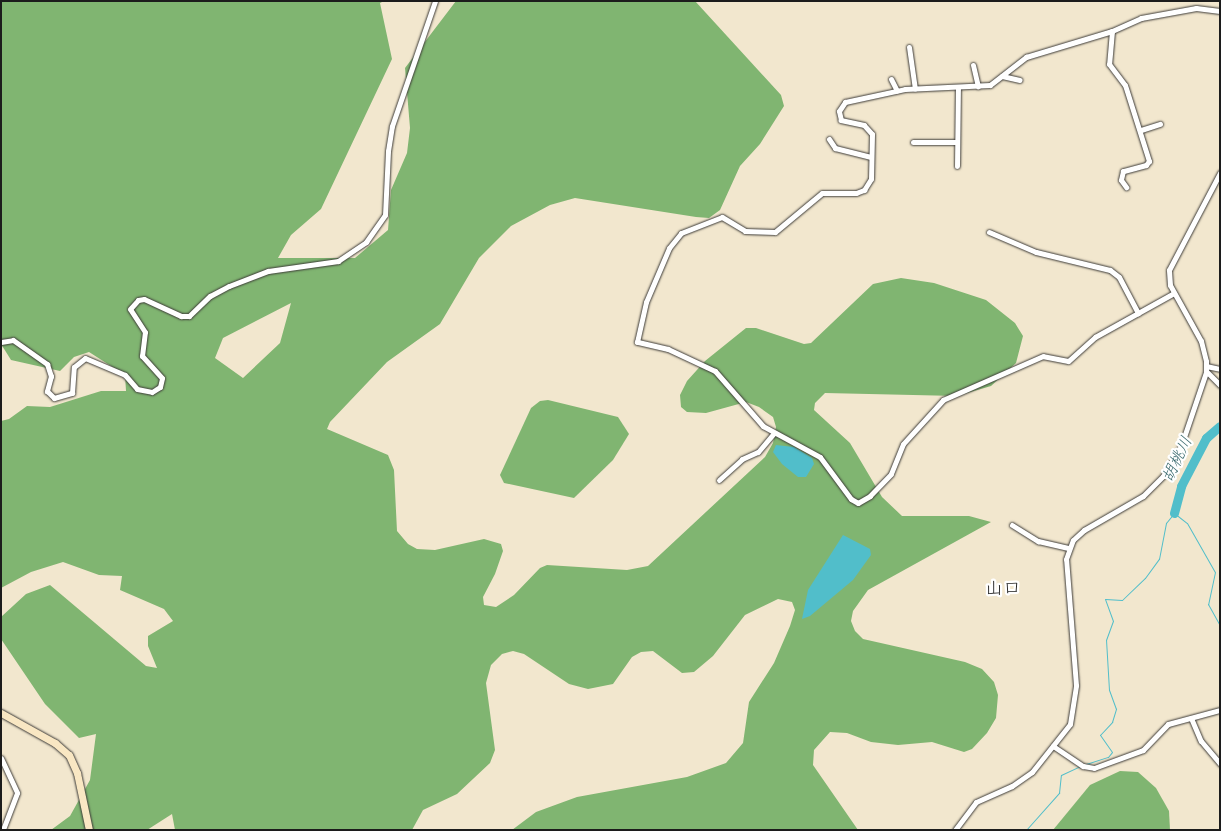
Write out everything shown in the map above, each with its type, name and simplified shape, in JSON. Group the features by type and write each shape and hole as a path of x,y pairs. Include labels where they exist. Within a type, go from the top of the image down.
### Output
{"main road":[{"path":"1,713 56,743 69,755 77,773 89,830"}],"street":[{"path":"1,342 13,340 47,364 51,376 47,391 54,398 72,393 74,367 85,358 125,375 136,389 152,392 160,387 162,378 142,356 145,332 130,309 138,300 144,299 181,316 189,316 210,296 236,283 268,271 338,261 366,242 385,215 388,151 394,119 435,1"},
{"path":"1174,293 1095,337 1068,361 1042,356 943,400 901,447 891,474 862,502 851,499 834,472 815,452 763,426 715,371 668,349 637,342 646,302 669,248 681,233 722,217 745,231 775,232 822,192 856,193 864,190 871,179 871,131 864,125 844,122 839,114 840,108 845,102 897,91 994,84 1026,57 1112,31 1141,18 1196,8 1220,11"},
{"path":"1112,31 1109,64 1122,77 1141,130 1149,161 1146,165 1123,171 1121,180 1126,187"},
{"path":"909,47 915,89"},
{"path":"974,65 978,86"},
{"path":"1002,76 1020,80"},
{"path":"891,79 897,91"},
{"path":"957,166 958,88"},
{"path":"1141,130 1160,124"},
{"path":"829,139 835,148 871,157"},
{"path":"913,142 957,142"},
{"path":"956,830 974,804 1028,776 1070,724 1076,697 1066,566 1068,548 1079,533 1137,500 1163,476 1182,446 1206,368 1204,346 1174,293 1168,275 1172,260 1220,173"},
{"path":"988,232 1036,252 1110,270 1119,277 1138,313"},
{"path":"1206,368 1220,369"},
{"path":"1206,368 1220,385"},
{"path":"719,480 742,459 758,452 774,433"},
{"path":"1012,525 1038,541 1068,548"},
{"path":"1054,746 1083,766 1094,768 1143,750 1164,726 1220,710"},
{"path":"1191,718 1198,736 1220,764"},
{"path":"1,758 17,793 3,830"}],"green space":[{"path":"1,1 384,1 380,3 392,59 321,209 291,235 278,258 355,258 388,230 391,190 407,153 410,128 405,68 456,1 695,1 781,95 784,106 760,144 740,166 720,210 709,218 696,217 575,198 550,205 511,226 479,258 440,324 387,362 330,422 327,429 388,455 394,470 397,531 408,544 417,549 435,550 484,539 501,544 503,551 495,574 483,597 484,605 496,607 514,595 540,568 547,565 627,570 648,566 765,457 773,443 776,427 773,417 759,407 746,402 706,413 687,412 681,407 680,395 687,381 705,361 746,328 756,328 804,344 811,343 873,284 901,278 934,283 986,300 1015,323 1023,336 1016,363 991,386 957,396 825,393 815,403 814,410 850,443 882,497 902,516 969,516 991,522 868,590 853,611 851,621 855,631 863,639 965,662 982,669 994,682 998,695 996,718 987,733 972,749 964,752 932,742 898,745 871,742 847,733 830,732 814,750 813,765 858,830 512,830 536,812 577,797 687,777 726,763 743,743 749,702 774,663 790,626 795,610 792,602 778,599 745,615 713,656 694,672 682,673 653,651 641,652 632,657 613,684 588,689 569,684 524,654 513,651 502,654 491,665 486,683 495,750 490,763 457,794 423,810 412,830 175,830 172,814 147,830 51,830 70,816 90,780 96,734 79,738 45,704 1,639 1,617 26,594 50,585 146,666 157,668 148,646 148,636 173,621 164,609 120,590 122,576 99,575 63,562 31,572 1,588 1,421 9,419 27,406 50,407 101,391 126,391 125,375 89,352 74,357 60,371 11,360 1,344","holes":["291,303 280,343 243,378 215,358 223,338"]},
{"path":"548,400 618,417 629,434 613,460 574,498 504,483 500,475 531,408 540,401"},
{"path":"1120,771 1138,772 1156,788 1169,811 1170,830 1053,830 1090,785"}],"water":[{"path":"776,445 794,447 812,458 814,464 806,477 798,477 782,464 773,452"},
{"path":"843,535 870,549 871,555 853,580 810,616 802,619 808,590"}],"waterway":[{"name":"胡桃川","path":"1174,513 1181,486 1206,438 1220,426"},
{"path":"1086,764 1108,757 1112,752 1100,735 1112,722 1116,709 1109,690 1106,640 1113,621 1105,599 1122,600 1145,578 1159,559 1166,523 1174,513 1187,523 1215,572 1208,604 1220,626"},
{"path":"1026,830 1059,793 1061,775 1080,766"}],"district":[{"name":"山口","path":"1003,591"}]}
